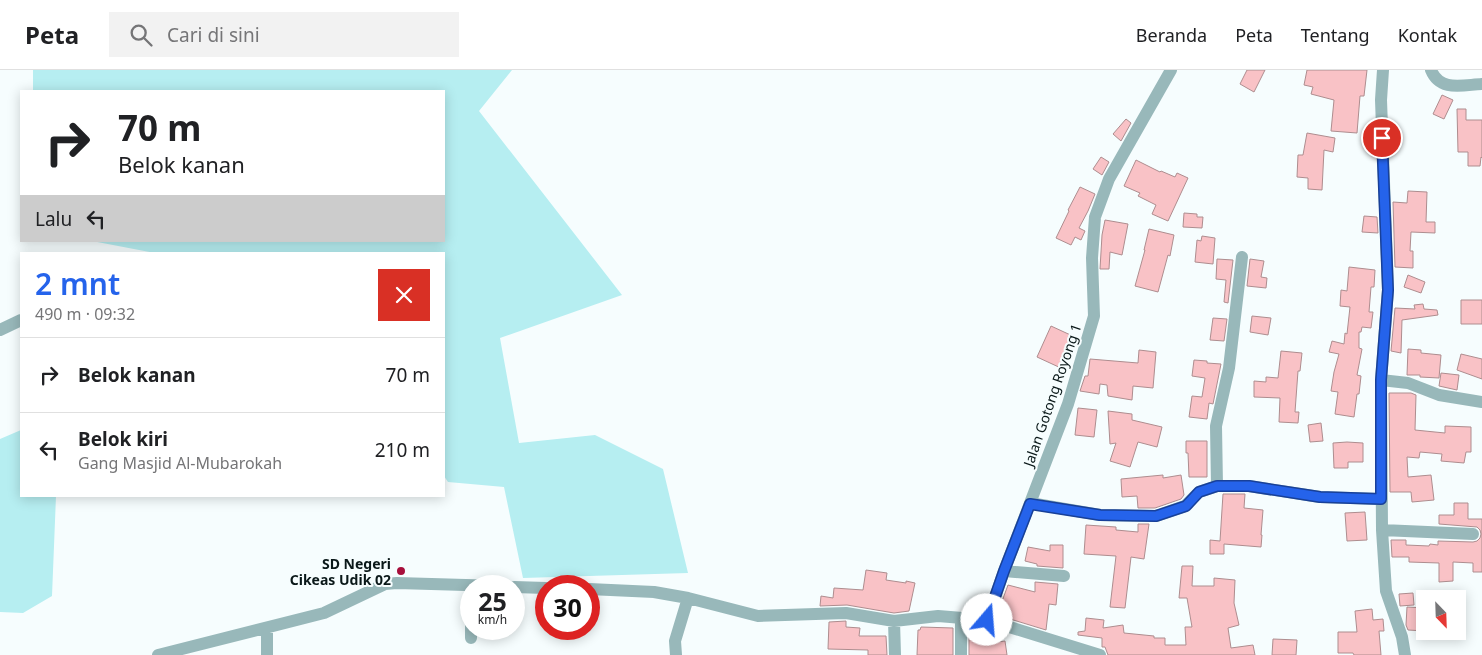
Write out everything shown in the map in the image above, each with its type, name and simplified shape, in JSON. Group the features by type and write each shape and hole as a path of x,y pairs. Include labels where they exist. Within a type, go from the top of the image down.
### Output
{"street":[{"name":"Jalan Gotong Royong 1","path":"987,620 1068,404 1094,316 1092,258 1095,217 1109,179 1172,70"},
{"path":"1383,70 1381,100 1388,290 1381,380 1382,530 1386,591 1402,637 1405,655"},
{"path":"1431,70 1435,80 1446,85 1482,84"},
{"path":"1217,486 1216,426 1229,368 1242,257"},
{"path":"0,330 20,320"},
{"path":"1381,380 1408,383 1440,395 1482,402"},
{"path":"1030,504 1100,515 1156,516 1186,506 1199,492 1217,486 1249,486 1328,497 1381,499"},
{"path":"1382,530 1473,534"},
{"path":"1004,571 1064,576"},
{"path":"158,655 324,613 385,584 397,582 460,585"},
{"path":"600,590 654,592 688,598 758,616 846,613 894,620 938,616 987,620 1100,655"},
{"path":"676,655 675,641 688,598"},
{"path":"961,618 961,655"},
{"path":"894,620 895,655"},
{"path":"266,628 267,655"}],"shaded area":[{"path":"33,70 512,70 479,111 622,295 500,338 519,443 595,435 663,469 688,573 600,576 535,575 535,578 525,578 525,575 522,575 504,487 448,482 445,478 445,252 150,252 97,242 445,242 445,90 33,90"},
{"path":"20,430 20,497 56,497 52,596 23,613 0,612 0,439"}],"building":[{"path":"1247,70 1265,70 1254,92 1240,84"},
{"path":"1307,70 1367,70 1364,96 1360,96 1357,133 1331,131 1334,100 1311,94 1313,87 1304,85"},
{"path":"1442,95 1453,100 1444,119 1433,114"},
{"path":"1457,109 1466,109 1466,120 1482,120 1482,158 1480,166 1468,166 1468,152 1458,152"},
{"path":"1126,119 1131,123 1121,141 1113,134"},
{"path":"1307,133 1335,138 1333,152 1324,150 1322,190 1308,189 1308,178 1297,177 1298,155 1303,155"},
{"path":"1101,157 1109,162 1102,175 1093,169"},
{"path":"1136,160 1160,172 1175,177 1177,173 1188,178 1168,221 1152,214 1156,205 1138,196 1140,193 1124,186"},
{"path":"1080,187 1095,194 1079,228 1085,231 1081,240 1075,237 1071,245 1056,238"},
{"path":"1408,191 1427,192 1426,222 1435,222 1435,233 1411,232 1410,251 1413,251 1413,268 1395,267 1393,202 1407,203"},
{"path":"1184,213 1197,214 1197,217 1203,217 1202,228 1183,227"},
{"path":"1364,216 1377,217 1378,233 1362,232"},
{"path":"1105,220 1128,224 1122,255 1110,252 1109,269 1100,269 1102,235"},
{"path":"1149,229 1174,235 1170,256 1168,255 1158,292 1135,286"},
{"path":"1202,236 1215,238 1213,264 1195,262 1197,240 1201,241"},
{"path":"1217,259 1233,260 1228,303 1224,302 1226,280 1216,279"},
{"path":"1250,259 1264,261 1261,277 1267,278 1266,288 1247,286"},
{"path":"1349,267 1375,270 1374,287 1371,287 1369,312 1373,312 1371,328 1362,327 1361,332 1359,332 1359,348 1362,349 1357,375 1361,376 1354,417 1335,414 1338,392 1331,391 1339,354 1329,352 1332,341 1344,344 1345,333 1347,334 1350,307 1340,306 1341,290 1347,291"},
{"path":"1408,275 1425,282 1421,293 1404,287"},
{"path":"1461,300 1482,300 1482,324 1461,324"},
{"path":"1423,304 1424,309 1437,310 1438,315 1402,320 1401,353 1391,351 1395,308 1415,309 1414,305"},
{"path":"1252,316 1271,318 1268,335 1250,332"},
{"path":"1213,318 1227,319 1224,341 1210,340"},
{"path":"1051,326 1077,338 1063,369 1037,357"},
{"path":"1408,349 1421,350 1421,353 1441,355 1439,378 1407,375"},
{"path":"1139,350 1156,352 1153,388 1133,386 1132,400 1108,396 1107,385 1100,384 1099,394 1080,391 1085,376 1088,376 1090,359 1138,363"},
{"path":"1281,351 1302,353 1300,371 1298,371 1295,412 1299,412 1298,423 1279,422 1280,398 1254,397 1254,381 1266,382 1266,377 1278,378"},
{"path":"1461,354 1482,359 1482,379 1457,370"},
{"path":"1194,360 1221,364 1213,404 1209,403 1207,419 1189,417 1192,396 1202,397 1205,378 1192,376"},
{"path":"1441,373 1459,375 1457,390 1439,386"},
{"path":"1389,393 1411,393 1416,395 1415,430 1445,433 1445,426 1471,427 1471,452 1466,452 1464,463 1441,461 1442,454 1420,452 1419,458 1407,457 1408,477 1431,475 1434,500 1412,502 1411,492 1390,492"},
{"path":"1078,408 1097,410 1094,437 1075,435"},
{"path":"1108,411 1132,414 1132,420 1162,427 1157,447 1138,442 1130,467 1110,461 1116,443 1110,444"},
{"path":"1321,423 1323,441 1310,442 1308,425"},
{"path":"1186,441 1207,441 1207,477 1189,477"},
{"path":"1333,443 1363,443 1363,462 1348,462 1348,468 1334,468"},
{"path":"1163,475 1163,478 1181,475 1184,495 1181,499 1155,508 1138,508 1137,496 1122,497 1121,479"},
{"path":"1223,494 1245,494 1244,508 1263,510 1261,547 1224,544 1224,554 1210,554 1210,540 1220,541"},
{"path":"1454,503 1468,503 1468,519 1482,519 1482,572 1473,572 1473,563 1453,562 1453,581 1439,582 1439,563 1409,562 1409,557 1392,557 1391,540 1406,540 1406,545 1429,546 1430,544 1438,545 1438,541 1477,541 1481,534 1477,527 1439,524 1439,515 1454,515"},
{"path":"1365,512 1367,540 1347,541 1345,513"},
{"path":"1138,524 1149,524 1144,559 1131,557 1125,608 1110,607 1116,556 1084,554 1086,525 1116,527 1116,530 1138,532"},
{"path":"1050,545 1063,545 1063,568 1037,566 1037,564 1025,561 1028,547 1050,551"},
{"path":"1182,566 1193,566 1192,586 1214,586 1214,578 1235,580 1234,603 1239,625 1228,628 1231,648 1253,645 1255,655 1108,655 1105,647 1102,647 1102,638 1078,635 1078,632 1085,631 1086,618 1104,620 1103,628 1123,625 1124,633 1165,638 1165,645 1186,645 1185,627 1192,627 1187,598 1179,598"},
{"path":"866,570 887,573 886,580 915,583 909,611 894,613 847,605 820,606 821,596 833,598 834,588 863,590"},
{"path":"1035,582 1058,584 1056,605 1049,604 1046,630 997,615 1008,585 1035,592"},
{"path":"1413,593 1414,605 1400,606 1399,594"},
{"path":"1407,607 1416,608 1416,630 1408,630 1406,625"},
{"path":"1372,609 1373,620 1383,619 1384,631 1379,631 1381,655 1338,653 1338,632 1357,632 1355,611"},
{"path":"846,621 846,627 860,628 859,636 886,636 887,655 868,655 868,650 828,649 829,622"},
{"path":"921,627 953,628 953,655 917,655 918,630"},
{"path":"969,633 983,634 982,644 1005,641 1007,655 969,655"},
{"path":"1273,639 1297,640 1296,655 1272,655"}],"place":[{"name":"SD Negeri Cikeas Udik 02","path":"401,571"}],"route":[{"path":"987,620 1030,504 1100,515 1156,516 1186,506 1199,492 1217,486 1249,486 1320,497 1381,499 1381,380 1388,290 1382,138"}]}
